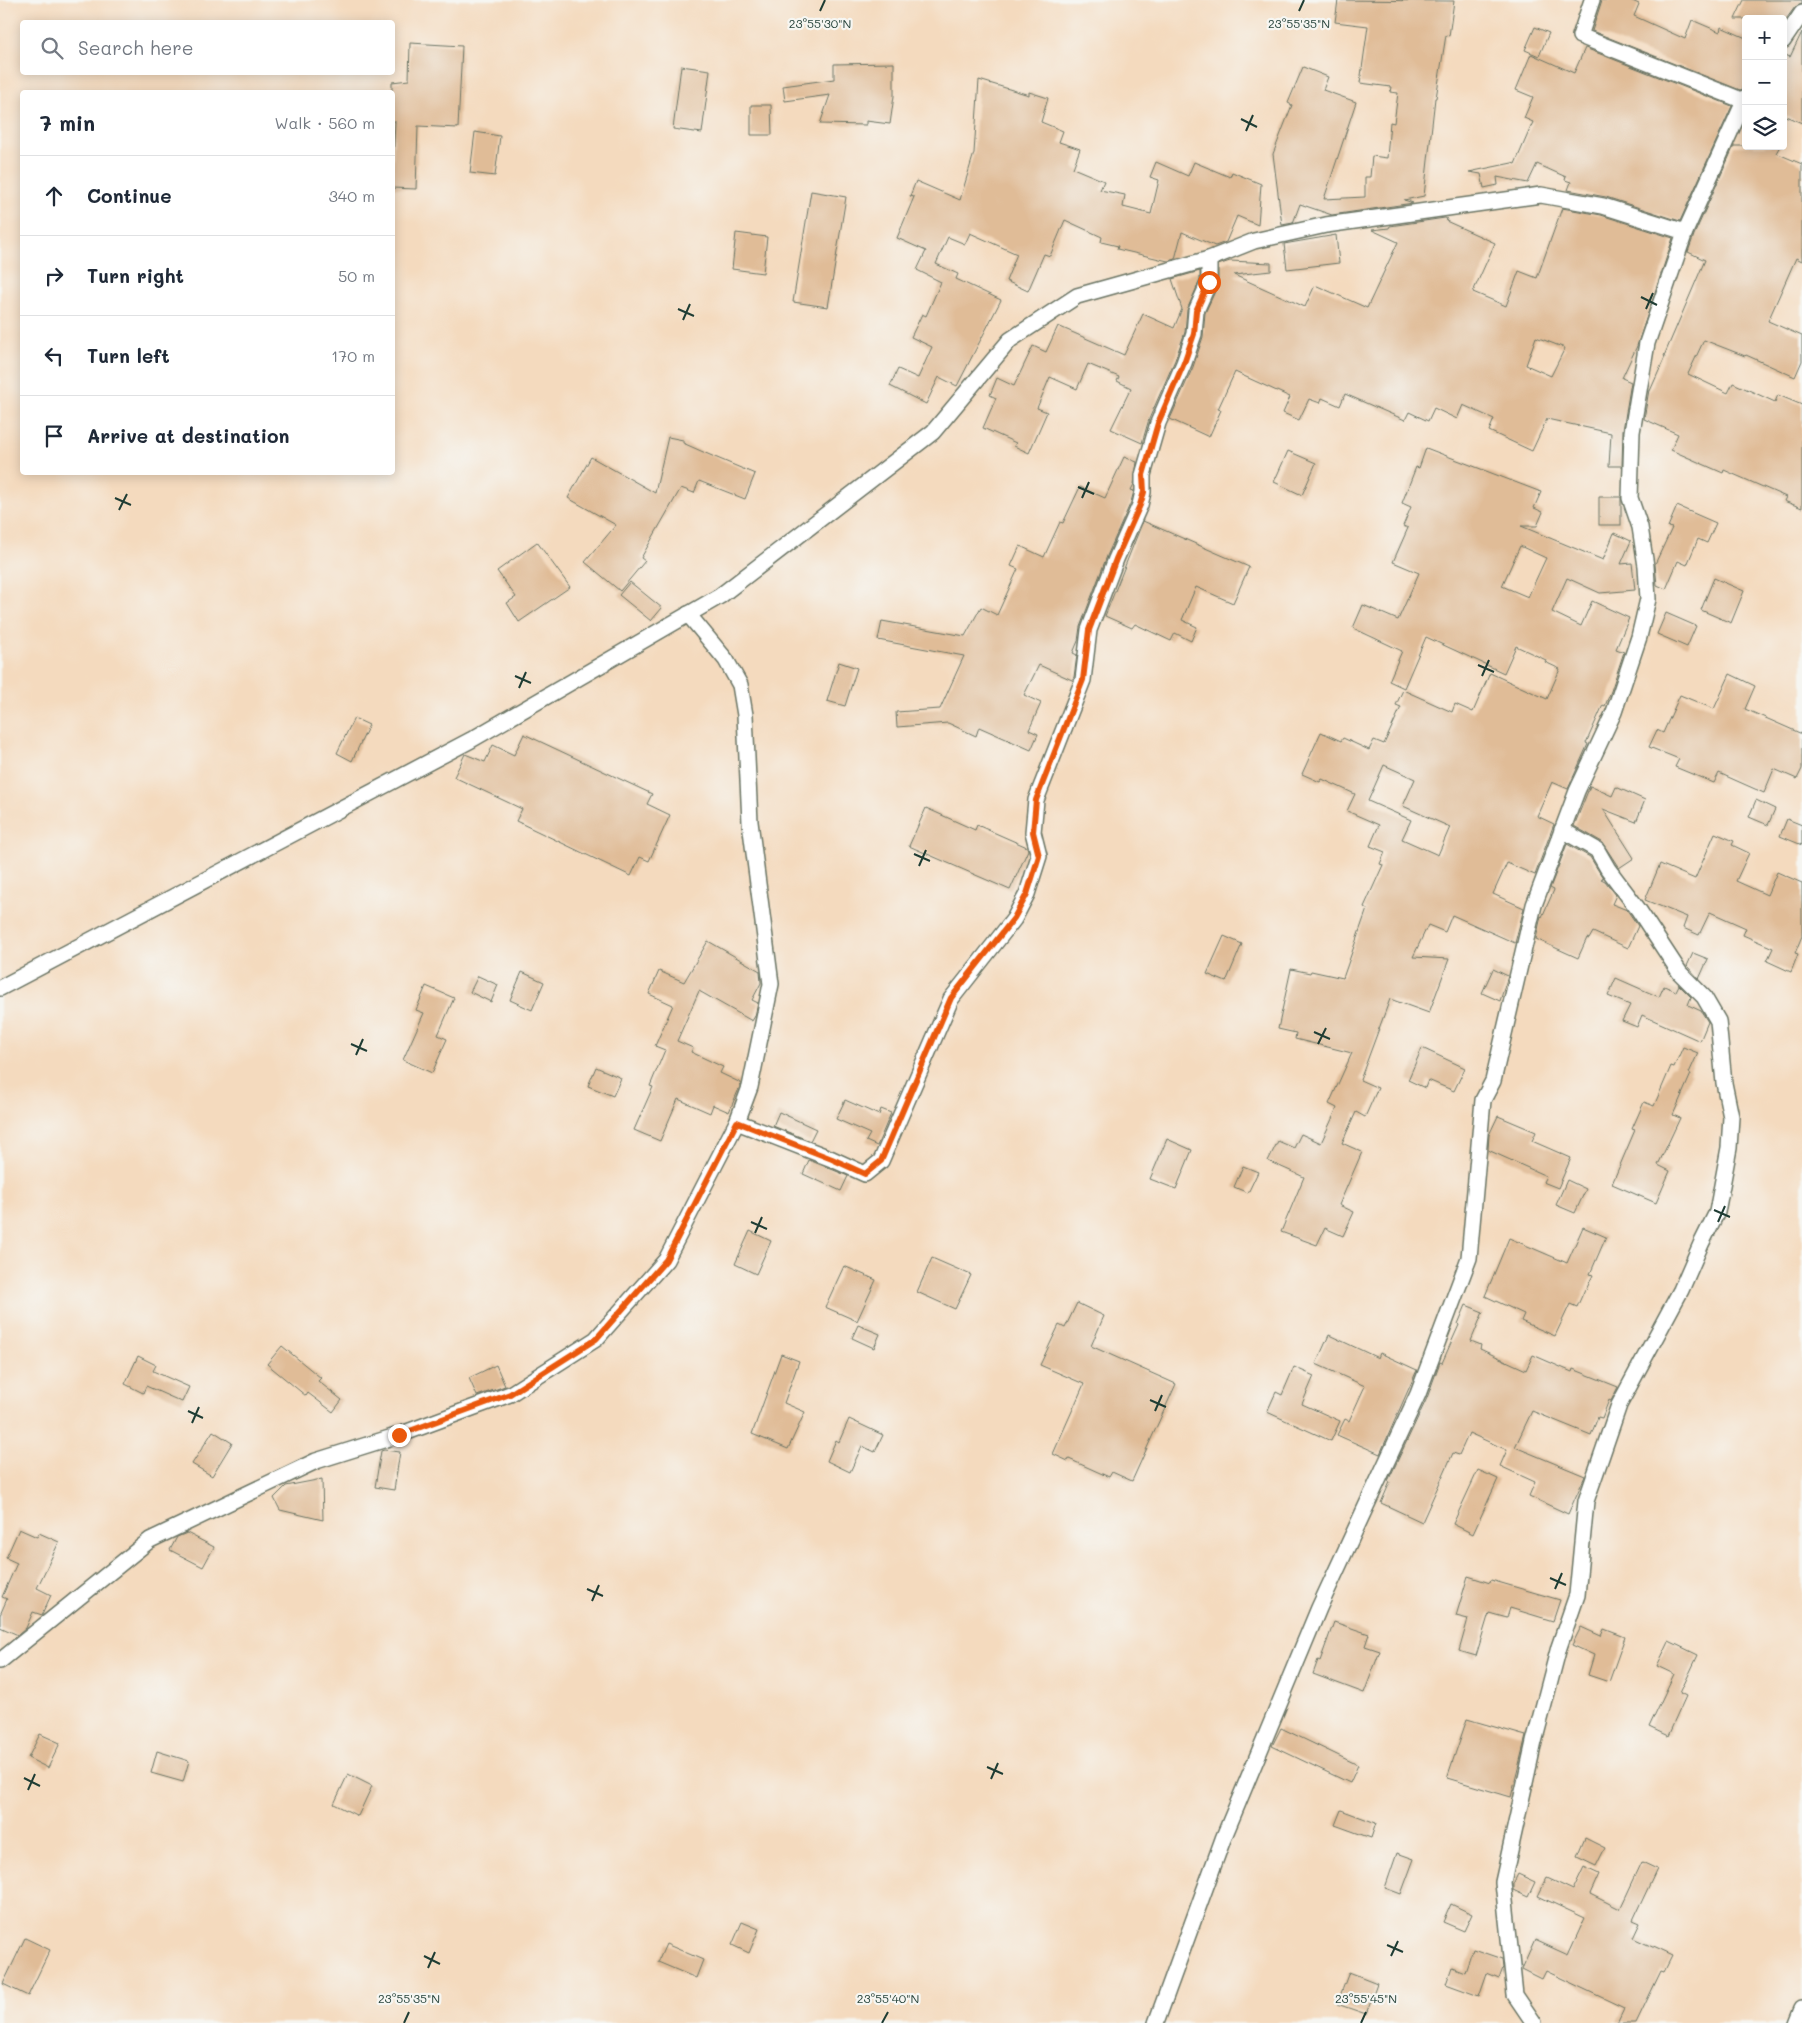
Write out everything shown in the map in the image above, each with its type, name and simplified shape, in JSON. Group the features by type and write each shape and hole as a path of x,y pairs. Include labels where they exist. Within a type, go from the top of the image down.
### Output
{"street":[{"path":"1592,0 1580,36 1742,98"},
{"path":"1787,35 1802,13"},
{"path":"1156,2023 1223,1839 1319,1608 1418,1394 1468,1258 1483,1100 1493,1081 1534,905 1577,792 1614,712 1639,638 1648,599 1646,566 1640,527 1630,498 1632,432 1647,343 1685,232 1742,105"},
{"path":"0,988 471,740 720,596 934,432 1010,340 1077,296 1209,259 1254,242 1326,225 1541,195 1603,206 1685,232"},
{"path":"737,1122 865,1174 881,1161 951,998 1014,918 1027,894 1039,856 1033,832 1036,800 1083,680 1089,630 1116,559 1140,505 1144,492 1143,475 1158,423 1184,363 1194,334 1196,311 1209,282 1209,259"},
{"path":"0,1661 150,1540 316,1461 399,1435 510,1394 596,1339 666,1260 737,1122 750,1087 771,984 750,822 745,716 740,685 726,660 688,614"},
{"path":"1534,2023 1515,1995 1503,1882 1534,1742 1560,1646 1577,1595 1586,1501 1619,1405 1681,1290 1700,1244 1717,1212 1729,1148 1731,1117 1724,1084 1718,1021 1704,997 1680,973 1638,909 1608,869 1597,850 1562,830"},
{"path":"1796,2023 1802,2008"}],"building":[{"path":"1338,0 1454,1 1449,36 1446,35 1435,98 1424,196 1404,200 1413,203 1332,215 1300,204 1293,223 1282,225 1273,154 1292,105 1288,103 1303,67 1328,77 1323,90 1356,102 1324,199 1365,197 1365,177 1370,177 1372,156 1387,158 1390,122 1394,123 1398,93 1390,92 1391,87 1360,83 1368,26 1335,22"},
{"path":"1602,0 1630,0 1639,4 1634,16 1685,39 1692,20 1720,32 1721,27 1742,36 1742,89 1740,90 1592,31"},
{"path":"1744,0 1802,0 1802,4 1795,7 1787,18 1787,15 1742,15 1742,19 1735,19"},
{"path":"1535,27 1549,33 1539,56 1525,50"},
{"path":"1802,32 1802,123 1787,117 1787,56 1790,57"},
{"path":"410,43 462,46 458,128 418,126 416,189 395,188 395,90 392,90 392,82 409,80"},
{"path":"1585,48 1732,106 1680,221 1606,197 1568,190 1571,182 1565,180 1566,177 1537,164 1528,183 1497,177 1498,185 1484,188 1481,174 1469,172 1515,164 1533,122 1524,118 1533,97 1516,90 1531,54 1574,73"},
{"path":"894,63 894,96 890,124 866,121 866,125 820,124 830,95 785,101 783,86 834,79 834,64"},
{"path":"681,66 710,70 702,133 673,129"},
{"path":"979,80 1029,95 1029,92 1048,98 1041,122 1063,131 1059,142 1080,149 1073,168 1104,181 1100,190 1125,195 1123,207 1151,214 1159,180 1150,177 1156,162 1188,176 1194,162 1230,177 1232,172 1261,184 1258,225 1237,216 1226,242 1215,246 1182,232 1175,259 1168,261 1117,249 1118,246 1101,242 1102,237 1065,220 1050,256 1044,254 1028,291 1006,281 1017,254 970,233 965,244 948,237 936,264 958,274 956,279 1001,300 957,386 939,377 926,404 890,386 898,369 918,378 932,347 911,337 922,314 926,316 941,282 917,270 926,251 897,238 914,197 910,196 916,181 960,200 974,153"},
{"path":"751,105 771,105 772,135 751,135"},
{"path":"475,132 500,136 495,176 470,173"},
{"path":"1734,146 1742,146 1742,150 1778,150 1776,153 1802,164 1802,261 1796,258 1768,321 1802,336 1802,361 1795,377 1746,355 1704,340 1688,374 1728,393 1733,383 1775,402 1778,395 1802,405 1802,508 1784,501 1786,497 1724,470 1723,473 1671,450 1678,434 1644,419 1649,390 1665,357 1705,260 1688,252"},
{"path":"811,191 846,197 828,307 793,302"},
{"path":"1562,208 1601,215 1673,238 1637,346 1622,378 1631,382 1623,430 1622,466 1609,466 1611,433 1547,419 1532,451 1489,431 1494,419 1463,405 1457,419 1434,408 1428,421 1409,412 1405,420 1345,394 1340,406 1322,398 1320,403 1309,399 1299,420 1283,413 1290,397 1235,372 1218,409 1221,410 1209,437 1170,419 1193,367 1203,337 1205,313 1218,285 1218,265 1230,261 1271,263 1271,271 1234,275 1305,307 1315,285 1367,308 1398,242 1372,230 1445,218 1447,219 1446,221 1495,243 1473,292 1506,306 1519,271 1537,278","holes":["1536,337 1565,348 1551,376 1526,365"]},
{"path":"736,233 767,237 763,273 732,269"},
{"path":"1336,235 1339,263 1287,269 1284,244"},
{"path":"1200,271 1200,280 1187,310 1185,332 1149,419 1142,443 1111,429 1131,388 1117,381 1119,377 1088,364 1077,389 1050,377 1037,408 1047,412 1029,453 1014,446 1016,443 983,428 996,398 990,395 997,378 1014,386 1033,346 1046,352 1058,326 1124,355 1143,314 1174,328 1182,309 1172,279"},
{"path":"668,437 683,440 683,443 755,474 745,499 699,481 694,493 681,488 641,558 645,561 620,591 585,562 616,525 568,498 591,457 655,493"},
{"path":"1426,448 1541,492 1534,508 1543,512 1537,526 1521,526 1603,560 1614,533 1631,541 1621,564 1632,563 1635,590 1600,593 1567,578 1552,612 1581,626 1592,601 1629,618 1616,649 1624,652 1611,691 1586,743 1588,744 1568,789 1552,782 1537,816 1554,824 1535,875 1507,863 1493,894 1524,908 1515,943 1452,915 1445,932 1428,925 1413,957 1449,959 1429,1013 1390,999 1360,1080 1378,1088 1365,1117 1356,1112 1342,1143 1362,1152 1339,1205 1354,1212 1343,1236 1325,1228 1317,1245 1281,1232 1304,1177 1268,1161 1278,1141 1294,1148 1301,1134 1321,1143 1337,1108 1329,1104 1352,1053 1295,1039 1296,1033 1278,1029 1291,969 1343,978 1367,909 1364,907 1383,865 1380,864 1385,852 1370,846 1379,825 1347,811 1355,794 1322,779 1320,782 1302,774 1321,732 1341,741 1343,738 1369,750 1374,740 1384,744 1401,707 1396,705 1403,690 1452,712 1455,704 1473,712 1490,673 1547,699 1560,669 1516,646 1504,673 1426,637 1404,688 1389,681 1402,651 1353,628 1363,605 1398,620 1419,573 1393,562 1408,528 1403,526 1411,507 1402,503 1416,467 1419,468","holes":["1520,546 1546,558 1528,597 1502,586","1384,765 1415,779 1403,806 1450,827 1438,855 1402,839 1411,820 1368,801"]},
{"path":"1288,451 1316,463 1302,495 1274,482"},
{"path":"1124,457 1137,462 1134,484 1131,490 1134,491 1080,627 1078,641 1073,653 1077,655 1074,677 1072,680 1039,665 1024,695 1041,703 1029,730 1038,734 1031,750 979,727 976,736 948,723 897,727 896,712 940,709 964,656 878,640 882,621 965,636 981,607 997,615 1018,569 1011,566 1020,546 1044,557 1060,522 1063,523 1080,487 1105,498"},
{"path":"1599,497 1621,497 1621,525 1599,525"},
{"path":"1677,506 1716,523 1707,543 1698,539 1687,565 1678,561 1666,589 1657,585 1655,564 1672,528 1668,527"},
{"path":"1143,521 1249,567 1233,603 1196,587 1182,620 1197,627 1191,641 1175,633 1171,641 1135,624 1132,628 1105,616"},
{"path":"537,542 570,587 519,622 507,603 516,597 497,571"},
{"path":"1714,578 1744,591 1731,623 1701,610"},
{"path":"630,582 662,608 651,621 619,595"},
{"path":"1666,613 1696,626 1687,647 1657,634"},
{"path":"839,662 857,668 845,706 827,701"},
{"path":"1730,674 1755,686 1745,709 1802,734 1802,769 1797,779 1774,769 1764,793 1719,773 1714,783 1675,767 1679,759 1649,747 1657,730 1663,733 1680,695 1714,709"},
{"path":"354,718 369,725 352,761 337,753"},
{"path":"524,734 652,794 647,804 670,815 649,861 640,857 631,876 516,821 522,809 454,777 465,754 485,762 493,745 514,755"},
{"path":"1590,786 1612,796 1616,787 1645,800 1636,822 1603,809 1634,858 1619,868 1602,842 1574,826"},
{"path":"1756,800 1775,809 1768,825 1749,817"},
{"path":"926,808 975,830 977,825 1027,847 1028,850 1010,890 909,846"},
{"path":"1787,819 1802,825 1802,845 1780,836"},
{"path":"1715,833 1734,841 1732,845 1749,853 1736,881 1767,895 1777,872 1802,883 1802,936 1795,953 1798,954 1791,972 1767,961 1773,948 1743,935 1746,928 1710,912 1699,935 1683,928 1687,917 1645,900 1660,864 1695,879"},
{"path":"1567,844 1590,857 1603,878 1601,879 1605,881 1616,895 1612,904 1627,910 1638,926 1628,948 1593,932 1589,939 1587,938 1578,958 1536,939 1541,916 1554,890 1550,888"},
{"path":"1224,936 1242,944 1226,982 1207,974"},
{"path":"708,941 760,971 761,983 752,1000 758,1003 755,1016 752,1021 699,991 677,1041 693,1048 691,1052 723,1067 720,1073 741,1084 729,1112 713,1105 710,1113 678,1099 660,1141 634,1130 653,1087 650,1086 665,1050 655,1046 673,1005 649,994 659,971 684,982"},
{"path":"1693,953 1708,959 1699,979 1687,966"},
{"path":"1493,969 1508,976 1500,1001 1482,993"},
{"path":"522,972 544,982 532,1010 510,1000"},
{"path":"478,976 498,985 491,1002 470,992"},
{"path":"1616,978 1659,997 1664,986 1676,991 1679,985 1691,997 1688,1005 1701,1011 1708,1022 1700,1041 1642,1015 1637,1027 1622,1021 1630,1005 1608,996"},
{"path":"426,986 454,998 438,1035 447,1039 432,1073 403,1060 424,1013 416,1010"},
{"path":"1683,1047 1698,1053 1673,1115 1680,1118 1658,1165 1670,1171 1656,1203 1612,1184 1635,1130 1632,1129 1644,1102 1654,1106 1671,1066 1674,1067"},
{"path":"1422,1048 1465,1068 1454,1091 1428,1080 1425,1088 1408,1080"},
{"path":"596,1067 621,1078 613,1096 588,1086"},
{"path":"845,1100 879,1115 881,1109 891,1113 877,1146 866,1141 870,1134 836,1119"},
{"path":"779,1112 816,1129 810,1141 773,1126"},
{"path":"1498,1116 1536,1132 1532,1141 1571,1158 1558,1188 1543,1182 1546,1176 1488,1150 1489,1135"},
{"path":"1167,1139 1192,1150 1176,1189 1150,1179"},
{"path":"809,1160 848,1176 841,1191 803,1174"},
{"path":"1243,1166 1258,1172 1248,1193 1234,1187"},
{"path":"1567,1180 1586,1189 1575,1213 1556,1205"},
{"path":"1583,1227 1606,1237 1590,1274 1593,1275 1586,1290 1577,1307 1570,1304 1555,1336 1521,1321 1524,1314 1485,1296 1509,1238 1567,1263"},
{"path":"750,1231 771,1241 756,1274 735,1264"},
{"path":"932,1258 971,1275 955,1309 917,1292"},
{"path":"844,1266 876,1280 857,1321 825,1307"},
{"path":"1077,1303 1104,1316 1091,1346 1176,1384 1132,1481 1112,1472 1109,1477 1053,1454 1084,1384 1040,1365 1059,1325 1065,1328"},
{"path":"1466,1305 1483,1312 1471,1341 1481,1345 1480,1349 1526,1370 1533,1355 1572,1372 1573,1369 1618,1387 1611,1401 1609,1400 1602,1418 1598,1417 1591,1435 1532,1411 1515,1447 1585,1476 1568,1514 1529,1496 1535,1482 1500,1466 1507,1450 1469,1433 1459,1455 1453,1453 1422,1522 1381,1503 1390,1482 1388,1481 1427,1398 1440,1362 1442,1363"},
{"path":"858,1325 880,1334 874,1348 852,1338"},
{"path":"1329,1335 1378,1358 1380,1353 1417,1370 1380,1454 1337,1435 1345,1419 1349,1421 1365,1386 1316,1364"},
{"path":"282,1346 321,1378 318,1381 342,1400 333,1412 308,1393 306,1396 267,1364"},
{"path":"781,1354 799,1361 784,1403 805,1412 788,1449 752,1434"},
{"path":"138,1356 156,1365 153,1371 189,1387 182,1402 146,1386 143,1393 125,1384"},
{"path":"496,1365 505,1386 477,1396 469,1378"},
{"path":"1294,1367 1314,1376 1302,1404 1340,1421 1331,1441 1267,1412 1276,1392 1282,1395"},
{"path":"849,1419 883,1435 875,1452 862,1446 850,1472 827,1461 836,1440 839,1442"},
{"path":"213,1431 232,1443 212,1476 192,1464"},
{"path":"381,1451 400,1452 394,1490 375,1487"},
{"path":"1478,1470 1498,1479 1473,1534 1453,1524"},
{"path":"322,1479 323,1520 280,1510 274,1498 286,1486"},
{"path":"19,1529 37,1537 39,1533 59,1542 37,1588 51,1595 42,1615 33,1612 26,1628 18,1635 0,1627 0,1615 7,1599 2,1597 17,1563 6,1558"},
{"path":"187,1533 214,1547 203,1567 170,1550 177,1537"},
{"path":"1468,1576 1490,1583 1491,1580 1560,1600 1553,1621 1510,1608 1507,1618 1489,1613 1476,1656 1459,1651 1468,1619 1456,1616"},
{"path":"1334,1622 1369,1634 1365,1646 1380,1651 1364,1693 1313,1674 1318,1660 1320,1661"},
{"path":"1581,1627 1601,1636 1604,1629 1625,1637 1609,1682 1588,1675 1594,1655 1572,1645"},
{"path":"1669,1641 1698,1655 1680,1693 1686,1696 1668,1736 1649,1727 1674,1674 1657,1666"},
{"path":"1467,1719 1526,1736 1511,1797 1447,1778"},
{"path":"1281,1728 1358,1765 1350,1783 1272,1746"},
{"path":"40,1734 60,1743 48,1768 28,1758"},
{"path":"157,1751 189,1761 183,1782 151,1773"},
{"path":"348,1774 372,1786 358,1816 334,1804"},
{"path":"1341,1810 1376,1823 1371,1838 1335,1825"},
{"path":"1585,1838 1605,1848 1596,1866 1577,1857"},
{"path":"1397,1853 1414,1859 1401,1894 1385,1888"},
{"path":"1642,1862 1657,1869 1633,1920 1640,1923 1633,1938 1672,1956 1664,1972 1661,1971 1636,2023 1617,2023 1624,2008 1546,1971 1542,1979 1522,1969 1535,1940 1568,1955 1585,1918 1538,1896 1547,1878 1573,1890 1584,1867 1599,1874 1590,1894 1620,1909"},
{"path":"1518,1874 1535,1882 1528,1897 1513,1890 1513,1884"},
{"path":"1451,1904 1472,1914 1464,1931 1443,1922"},
{"path":"742,1922 759,1929 749,1953 732,1945"},
{"path":"25,1938 50,1950 28,1996 3,1984"},
{"path":"666,1944 703,1960 696,1978 658,1962"},
{"path":"1473,1949 1502,1959 1503,1967 1499,1978 1487,1973 1479,1996 1446,1984 1452,1967 1465,1972"},
{"path":"1349,1972 1377,1983 1366,2014 1337,2004"}],"route":[{"path":"399,1435 510,1394 596,1339 666,1260 737,1122 865,1174 881,1161 951,998 994,946 1014,918 1027,894 1039,856 1033,832 1036,800 1083,680 1089,630 1116,559 1140,505 1144,492 1143,475 1158,423 1184,363 1194,334 1196,311 1209,282"}]}
